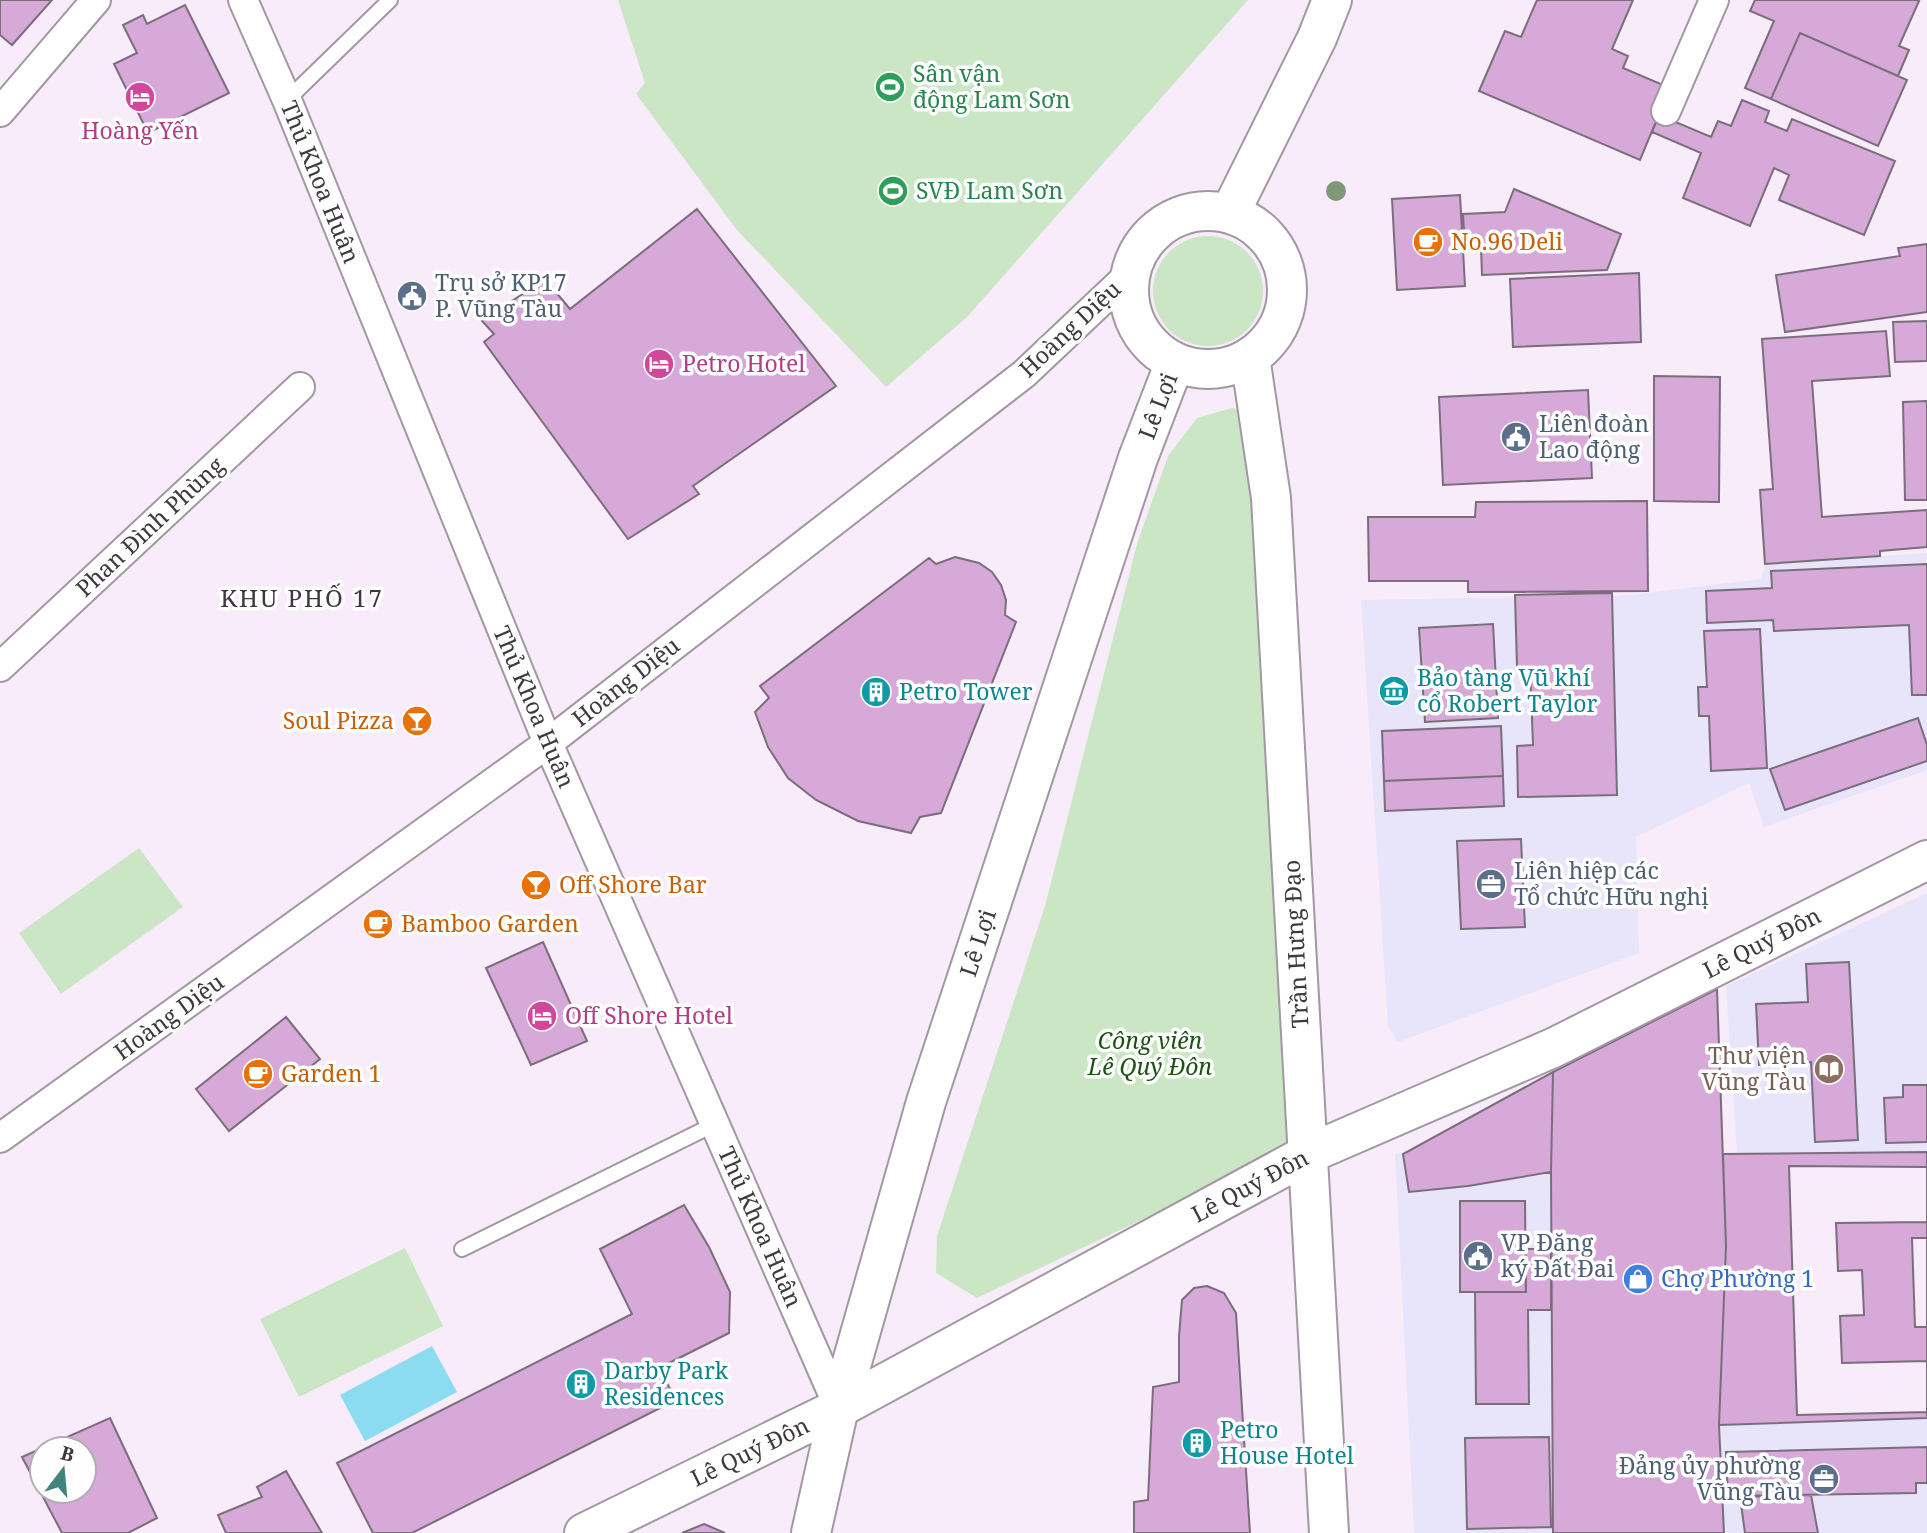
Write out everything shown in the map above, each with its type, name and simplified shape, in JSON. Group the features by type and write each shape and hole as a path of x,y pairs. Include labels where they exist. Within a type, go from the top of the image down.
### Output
{"main road":[{"path":"1230,214 1317,38 1332,0"},
{"path":"1204,210 1230,214 1254,224 1272,242 1285,266 1289,291 1284,317 1271,340 1251,357 1227,368 1200,370 1174,362 1153,347 1136,326 1129,301 1129,274 1139,249 1156,229 1179,216 1204,210"},
{"name":"Trần Hưng Đạo","path":"1251,357 1271,498 1329,1533"},
{"name":"Lê Lợi","path":"811,1533 839,1408 930,1089 1138,458 1174,362"},
{"name":"Lê Quý Đôn","path":"584,1533 839,1408 1308,1154 1555,1048 1927,860"}],"street":[{"path":"0,112 96,0"},
{"name":"Thủ Khoa Huân","path":"243,0 287,100 548,743 839,1408"},
{"path":"1666,111 1714,0"},
{"name":"Hoàng Diệu","path":"0,1138 548,743 1024,374 1129,274"},
{"name":"Phan Đình Phùng","path":"0,667 300,387"}],"lane":[{"path":"287,100 390,0"},
{"path":"462,1249 715,1124"}],"shaded area":[{"path":"1927,553 1927,770 1764,827 1749,783 1636,837 1639,953 1398,1042 1388,1027 1361,600 1630,595 1761,579 1765,564"},
{"name":"Thư viện Vũng Tàu","path":"1927,893 1927,1152 1737,1153 1726,986"},
{"path":"1553,1072 1553,1533 1414,1533 1395,1154 1403,1153"},
{"name":"Đảng ủy phường Vũng Tàu","path":"1927,1418 1927,1533 1724,1533 1719,1425"}],"green space":[{"name":"SVĐ Lam Sơn","path":"618,0 1248,0 967,317 886,387 737,230 636,94 645,83"},
{"path":"1208,236 1229,240 1247,252 1259,270 1263,291 1259,312 1247,330 1229,342 1208,346 1187,342 1169,330 1157,312 1153,291 1157,270 1169,252 1187,240"},
{"name":"Công viên Lê Quý Đôn","path":"1232,408 1243,409 1300,1107 1284,1152 977,1298 936,1273 937,1236 1045,906 1137,544 1168,456 1197,418"},
{"path":"139,848 183,907 61,994 19,933"},
{"path":"405,1248 443,1326 299,1397 260,1319"}],"water":[{"path":"432,1346 457,1392 365,1441 340,1395"}],"building":[{"path":"0,0 52,0 12,45 0,35"},
{"path":"1537,0 1633,0 1612,49 1628,56 1623,68 1670,88 1640,160 1479,91 1505,31 1521,37"},
{"path":"1755,0 1919,1 1899,46 1909,50 1898,76 1800,33 1771,99 1745,88 1774,21 1750,11"},
{"path":"185,5 229,93 148,133 114,64 137,53 123,25 143,15 147,24"},
{"path":"1800,33 1907,80 1878,146 1771,99"},
{"path":"1742,100 1769,111 1765,122 1787,131 1792,119 1895,161 1864,235 1779,200 1789,175 1774,168 1750,226 1683,198 1701,153 1652,132 1659,115 1711,137 1718,121 1731,126"},
{"path":"1514,189 1621,234 1607,270 1482,275 1481,247 1465,247 1463,214 1505,212"},
{"name":"No.96 Deli","path":"1460,195 1465,286 1397,290 1392,199"},
{"name":"Petro Hotel","path":"697,209 836,386 693,486 699,494 628,539 484,342 494,334 482,321 545,279 570,309"},
{"path":"1927,244 1927,312 1785,332 1776,275 1900,256 1898,248"},
{"path":"1639,273 1641,342 1513,347 1510,279"},
{"path":"1927,321 1927,361 1895,362 1893,322"},
{"path":"1886,331 1890,376 1812,381 1822,517 1927,510 1927,547 1880,551 1880,556 1765,564 1760,490 1773,489 1762,339"},
{"path":"1654,376 1720,377 1719,502 1654,501"},
{"name":"Liên đoàn Lao động","path":"1588,390 1592,478 1443,485 1439,397"},
{"path":"1927,401 1927,500 1905,500 1903,402"},
{"path":"1647,501 1648,591 1468,592 1468,581 1369,581 1368,517 1475,517 1476,502"},
{"name":"Petro Tower","path":"955,557 979,563 992,572 1001,585 1006,600 1005,615 1016,622 941,813 920,817 911,833 858,821 816,800 788,778 768,747 755,712 769,698 760,686 929,558 936,564"},
{"path":"1927,564 1927,695 1912,695 1909,625 1774,631 1773,620 1707,623 1706,591 1772,588 1771,571"},
{"path":"1612,593 1617,795 1518,797 1517,746 1533,745 1530,667 1517,667 1515,595"},
{"path":"1493,624 1498,718 1425,722 1419,628"},
{"path":"1760,629 1767,768 1711,771 1709,716 1699,716 1698,687 1707,687 1704,631"},
{"path":"1918,718 1927,745 1927,761 1785,810 1770,769"},
{"path":"1501,726 1503,776 1384,781 1382,731"},
{"path":"1503,776 1504,806 1385,811 1384,781"},
{"name":"Liên hiệp các Tổ chức Hữu nghị","path":"1521,839 1525,927 1461,929 1457,841"},
{"name":"Off Shore Hotel","path":"543,942 587,1041 531,1065 486,968"},
{"path":"1849,962 1858,1140 1815,1142 1811,1062 1759,1065 1756,1004 1808,1002 1806,964"},
{"name":"Chợ Phường 1","path":"1717,989 1726,1246 1719,1425 1724,1533 1553,1533 1553,1072"},
{"name":"Garden 1","path":"286,1017 320,1059 229,1131 196,1089"},
{"path":"1553,1072 1551,1172 1468,1186 1409,1192 1403,1154"},
{"path":"1903,1085 1927,1085 1927,1142 1886,1143 1884,1098 1903,1097"},
{"path":"1927,1152 1927,1418 1719,1425 1726,1246 1723,1154"},
{"path":"1789,1166 1927,1167 1927,1222 1836,1223 1838,1271 1862,1270 1864,1315 1840,1316 1842,1363 1927,1361 1927,1412 1797,1415"},
{"path":"1460,1201 1525,1201 1526,1292 1460,1292"},
{"name":"Darby Park Residences","path":"684,1205 709,1247 730,1292 729,1333 659,1368 676,1400 412,1533 373,1533 337,1463 632,1314 600,1249"},
{"path":"1912,1238 1927,1238 1927,1327 1915,1327"},
{"path":"1525,1249 1551,1249 1551,1310 1528,1310 1529,1404 1476,1404 1475,1292 1526,1292"},
{"name":"Petro House Hotel","path":"1207,1286 1224,1293 1236,1313 1250,1533 1134,1533 1134,1502 1148,1500 1153,1387 1179,1382 1182,1300 1194,1288"},
{"path":"110,1418 157,1518 128,1533 62,1533 47,1505 98,1505 98,1435 72,1435"},
{"path":"1549,1437 1551,1527 1467,1529 1465,1438"},
{"path":"1927,1447 1927,1483 1916,1483 1916,1493 1728,1496 1726,1452"},
{"path":"28,1454 28,1468 22,1457"},
{"path":"286,1471 322,1533 226,1533 218,1515 262,1497 257,1487"},
{"path":"1811,1495 1818,1533 1745,1533 1740,1497"},
{"path":"704,1524 725,1533 682,1533"}],"place":[{"name":"Sân vận động Lam Sơn","path":"890,87"},
{"name":"Hoàng Yến","path":"140,97"},
{"name":"SVĐ Lam Sơn","path":"893,191"},
{"name":"No.96 Deli","path":"1428,242"},
{"name":"Trụ sở KP17 P. Vũng Tàu","path":"412,296"},
{"name":"Petro Hotel","path":"659,364"},
{"name":"Liên đoàn Lao động","path":"1516,437"},
{"name":"Bảo tàng Vũ khí cổ Robert Taylor","path":"1394,691"},
{"name":"Petro Tower","path":"876,692"},
{"name":"Soul Pizza","path":"417,721"},
{"name":"Liên hiệp các Tổ chức Hữu nghị","path":"1491,884"},
{"name":"Off Shore Bar","path":"536,885"},
{"name":"Bamboo Garden","path":"378,924"},
{"name":"Off Shore Hotel","path":"542,1016"},
{"name":"Thư viện Vũng Tàu","path":"1829,1069"},
{"name":"Garden 1","path":"258,1074"},
{"name":"VP Đăng ký Đất Đai","path":"1478,1256"},
{"name":"Chợ Phường 1","path":"1638,1279"},
{"name":"Darby Park Residences","path":"581,1384"},
{"name":"Petro House Hotel","path":"1197,1443"},
{"name":"Đảng ủy phường Vũng Tàu","path":"1824,1479"}],"district":[{"name":"KHU PHỐ 17","path":"302,599"}]}
